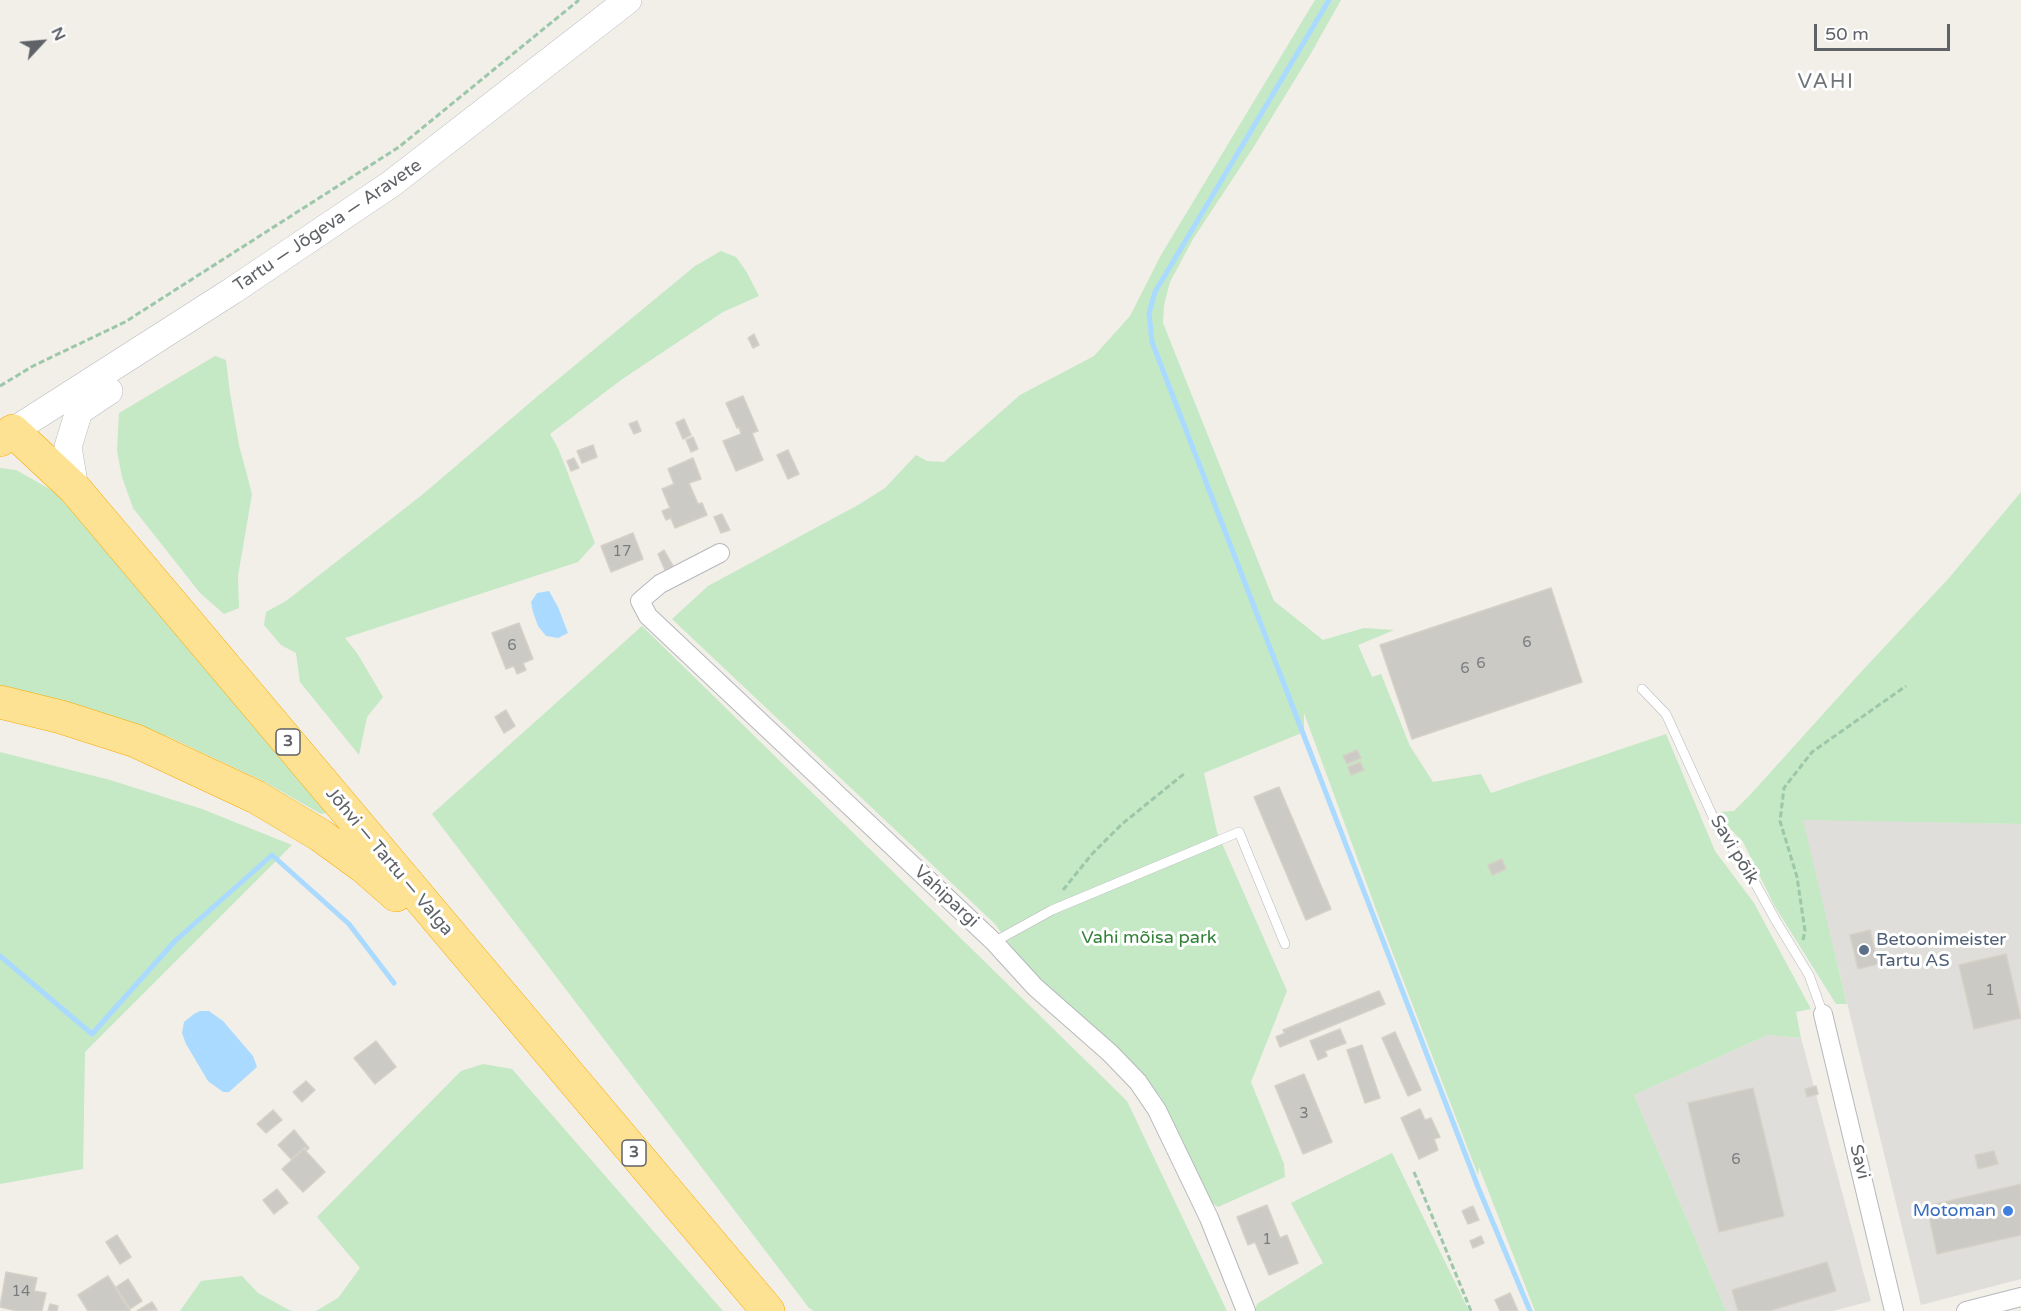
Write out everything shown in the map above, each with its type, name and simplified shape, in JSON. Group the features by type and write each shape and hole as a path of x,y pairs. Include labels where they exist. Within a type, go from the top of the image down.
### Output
{"highway":[{"name":"Jõhvi — Tartu — Valga","path":"7,435 75,489 768,1311"},
{"path":"0,702 61,717 136,741 256,797 320,835 364,867 500,995"},
{"path":"0,708 61,717"}],"main road":[{"name":"Tartu — Jõgeva — Aravete","path":"7,435 232,291 415,167 628,0"},
{"path":"75,489 68,447 79,411 216,318 232,291"}],"street":[{"name":"Vahipargi","path":"720,553 660,584 640,601 648,616 994,942 1035,987 1110,1053 1138,1082 1157,1110 1209,1218 1246,1311"},
{"name":"Savi","path":"1823,1014 1894,1311"},
{"path":"1966,1311 2021,1297"}],"lane":[{"name":"Savi põik","path":"1642,689 1666,714 1719,830 1749,872 1809,975 1823,1014"},
{"path":"994,942 1052,910 1239,832 1286,944"}],"path":[{"path":"0,386 33,366 125,322 399,147 579,0"},
{"path":"1799,959 1805,931 1797,877 1780,821 1784,788 1812,752 1906,686"},
{"path":"1052,910 1067,883 1092,854 1122,824 1185,773"},
{"path":"1413,1173 1471,1311"}],"shaded area":[{"path":"1802,819 2021,824 2021,1279 1921,1305"},
{"path":"1768,1035 1801,1038 1871,1301 1833,1311 1726,1311 1634,1095"}],"green space":[{"name":"Vahi mõisa park","path":"1315,0 1341,0 1253,148 1193,239 1170,282 1164,305 1163,323 1274,601 1323,640 1364,628 1394,630 1358,645 1372,677 1381,674 1410,746 1433,782 1481,774 1491,793 1666,734 1715,851 1754,903 1811,1009 1796,1012 1801,1038 1768,1035 1634,1095 1726,1311 1535,1311 1479,1167 1478,1175 1380,920 1304,713 1304,732 1204,773 1217,832 1287,991 1251,1082 1284,1164 1285,1177 1218,1207 1209,1201 1160,1096 1021,960 995,924 672,619 708,586 885,488 916,455 927,461 944,462 1020,395 1094,356 1130,316 1161,255"},
{"path":"721,251 736,257 759,296 723,312 621,380 550,434 558,448 595,543 578,562 345,638 357,653 383,697 367,717 359,755 300,682 296,653 281,645 264,625 266,612 286,601 422,495 695,266"},
{"path":"215,356 226,360 239,445 252,494 238,576 239,608 224,614 200,593 133,508 122,477 117,451 119,413"},
{"path":"0,468 16,470 55,492 207,664 326,809 326,813 321,814 263,781 169,737 27,693 0,689"},
{"path":"2021,492 2021,824 1803,820 1847,1004 1836,1004 1774,905 1743,842 1722,820 1720,812 1734,811 1750,795 1949,578"},
{"path":"642,626 1127,1101 1227,1311 814,1311 809,1308 432,814"},
{"path":"0,752 110,780 202,809 292,845 85,1052 83,1169 0,1184"},
{"path":"483,1064 512,1069 723,1311 316,1311 338,1298 360,1268 317,1217 461,1071"},
{"path":"1392,1153 1469,1311 1255,1311 1257,1304 1323,1263 1291,1203"},
{"path":"242,1276 258,1293 291,1311 180,1311 201,1281"}],"water":[{"path":"549,591 568,633 558,638 546,636 538,626 531,602 537,593"},
{"path":"200,1011 209,1011 223,1021 253,1056 257,1067 229,1092 223,1092 208,1081 182,1033 184,1022"}],"building":[{"path":"754,334 759,345 753,348 748,338"},
{"path":"743,396 758,431 752,433 763,460 736,471 723,441 741,434 726,403"},
{"path":"684,419 691,435 683,439 676,423"},
{"path":"637,421 641,431 634,434 629,424"},
{"path":"693,437 698,449 691,452 686,440"},
{"path":"593,445 597,457 582,463 577,451"},
{"path":"788,450 799,474 788,479 777,455"},
{"path":"574,458 579,468 571,471 567,461"},
{"path":"693,458 701,479 689,483 698,504 702,503 707,515 675,528 671,518 666,520 662,511 670,508 662,489 674,484 668,469"},
{"path":"722,514 730,530 721,533 714,517"},
{"path":"633,533 643,559 611,572 601,546"},
{"path":"664,550 673,566 665,570 658,554"},
{"path":"1551,588 1582,682 1412,739 1380,645"},
{"path":"519,623 533,659 523,663 526,670 517,674 514,666 506,669 492,633"},
{"path":"506,710 515,726 504,733 495,717"},
{"path":"1357,750 1361,758 1347,764 1343,756"},
{"path":"1360,762 1364,770 1351,775 1348,767"},
{"path":"1279,787 1331,909 1306,920 1254,797"},
{"path":"1502,859 1506,869 1492,875 1488,865"},
{"name":"Betoonimeister Tartu AS","path":"1870,930 1878,964 1858,969 1850,935"},
{"path":"2006,954 2021,1018 1974,1029 1959,965"},
{"path":"1379,991 1385,1004 1280,1047 1276,1037 1285,1033 1283,1030"},
{"path":"1340,1029 1346,1043 1325,1051 1327,1056 1318,1060 1310,1041"},
{"path":"1395,1032 1421,1090 1408,1096 1382,1038"},
{"path":"376,1041 396,1067 375,1084 354,1058"},
{"path":"1362,1045 1380,1098 1365,1103 1347,1050"},
{"path":"1304,1074 1332,1142 1303,1154 1275,1086"},
{"path":"306,1081 315,1090 302,1102 293,1092"},
{"path":"1816,1086 1818,1094 1807,1097 1805,1089"},
{"path":"1753,1088 1784,1216 1719,1232 1688,1103"},
{"path":"1420,1109 1425,1120 1431,1118 1440,1137 1434,1139 1438,1150 1419,1159 1401,1118"},
{"path":"273,1110 282,1120 266,1133 257,1124"},
{"path":"294,1130 309,1148 307,1150 305,1147 291,1159 278,1145"},
{"path":"304,1149 325,1172 303,1192 282,1169"},
{"path":"1994,1151 1998,1164 1978,1169 1975,1155"},
{"path":"2021,1184 2021,1235 1937,1254 1927,1206"},
{"path":"277,1189 288,1203 274,1214 263,1200"},
{"path":"1267,1205 1280,1238 1287,1235 1298,1263 1269,1275 1255,1242 1248,1245 1237,1217"},
{"path":"1473,1206 1479,1220 1468,1224 1462,1211"},
{"path":"117,1235 131,1257 120,1264 106,1242"},
{"path":"1481,1236 1484,1243 1473,1248 1470,1241"},
{"path":"1827,1262 1836,1291 1769,1311 1738,1311 1732,1290"},
{"path":"6,1272 37,1278 34,1291 46,1293 42,1311 17,1311 0,1307"},
{"path":"108,1276 130,1311 88,1311 78,1295"},
{"path":"128,1279 142,1301 130,1309 116,1287"},
{"path":"1510,1293 1518,1311 1500,1311 1495,1300"},
{"path":"152,1302 157,1310 137,1311"},
{"path":"50,1304 58,1306 57,1311 48,1311"}],"waterway":[{"path":"1329,0 1155,292 1149,313 1152,342 1478,1187 1530,1311"},
{"path":"0,956 92,1034 175,941 272,855 349,924 394,983"}],"place":[{"name":"Betoonimeister Tartu AS","path":"1864,950"},
{"name":"Motoman","path":"2008,1211"}],"district":[{"name":"VAHI","path":"1826,82"}]}
